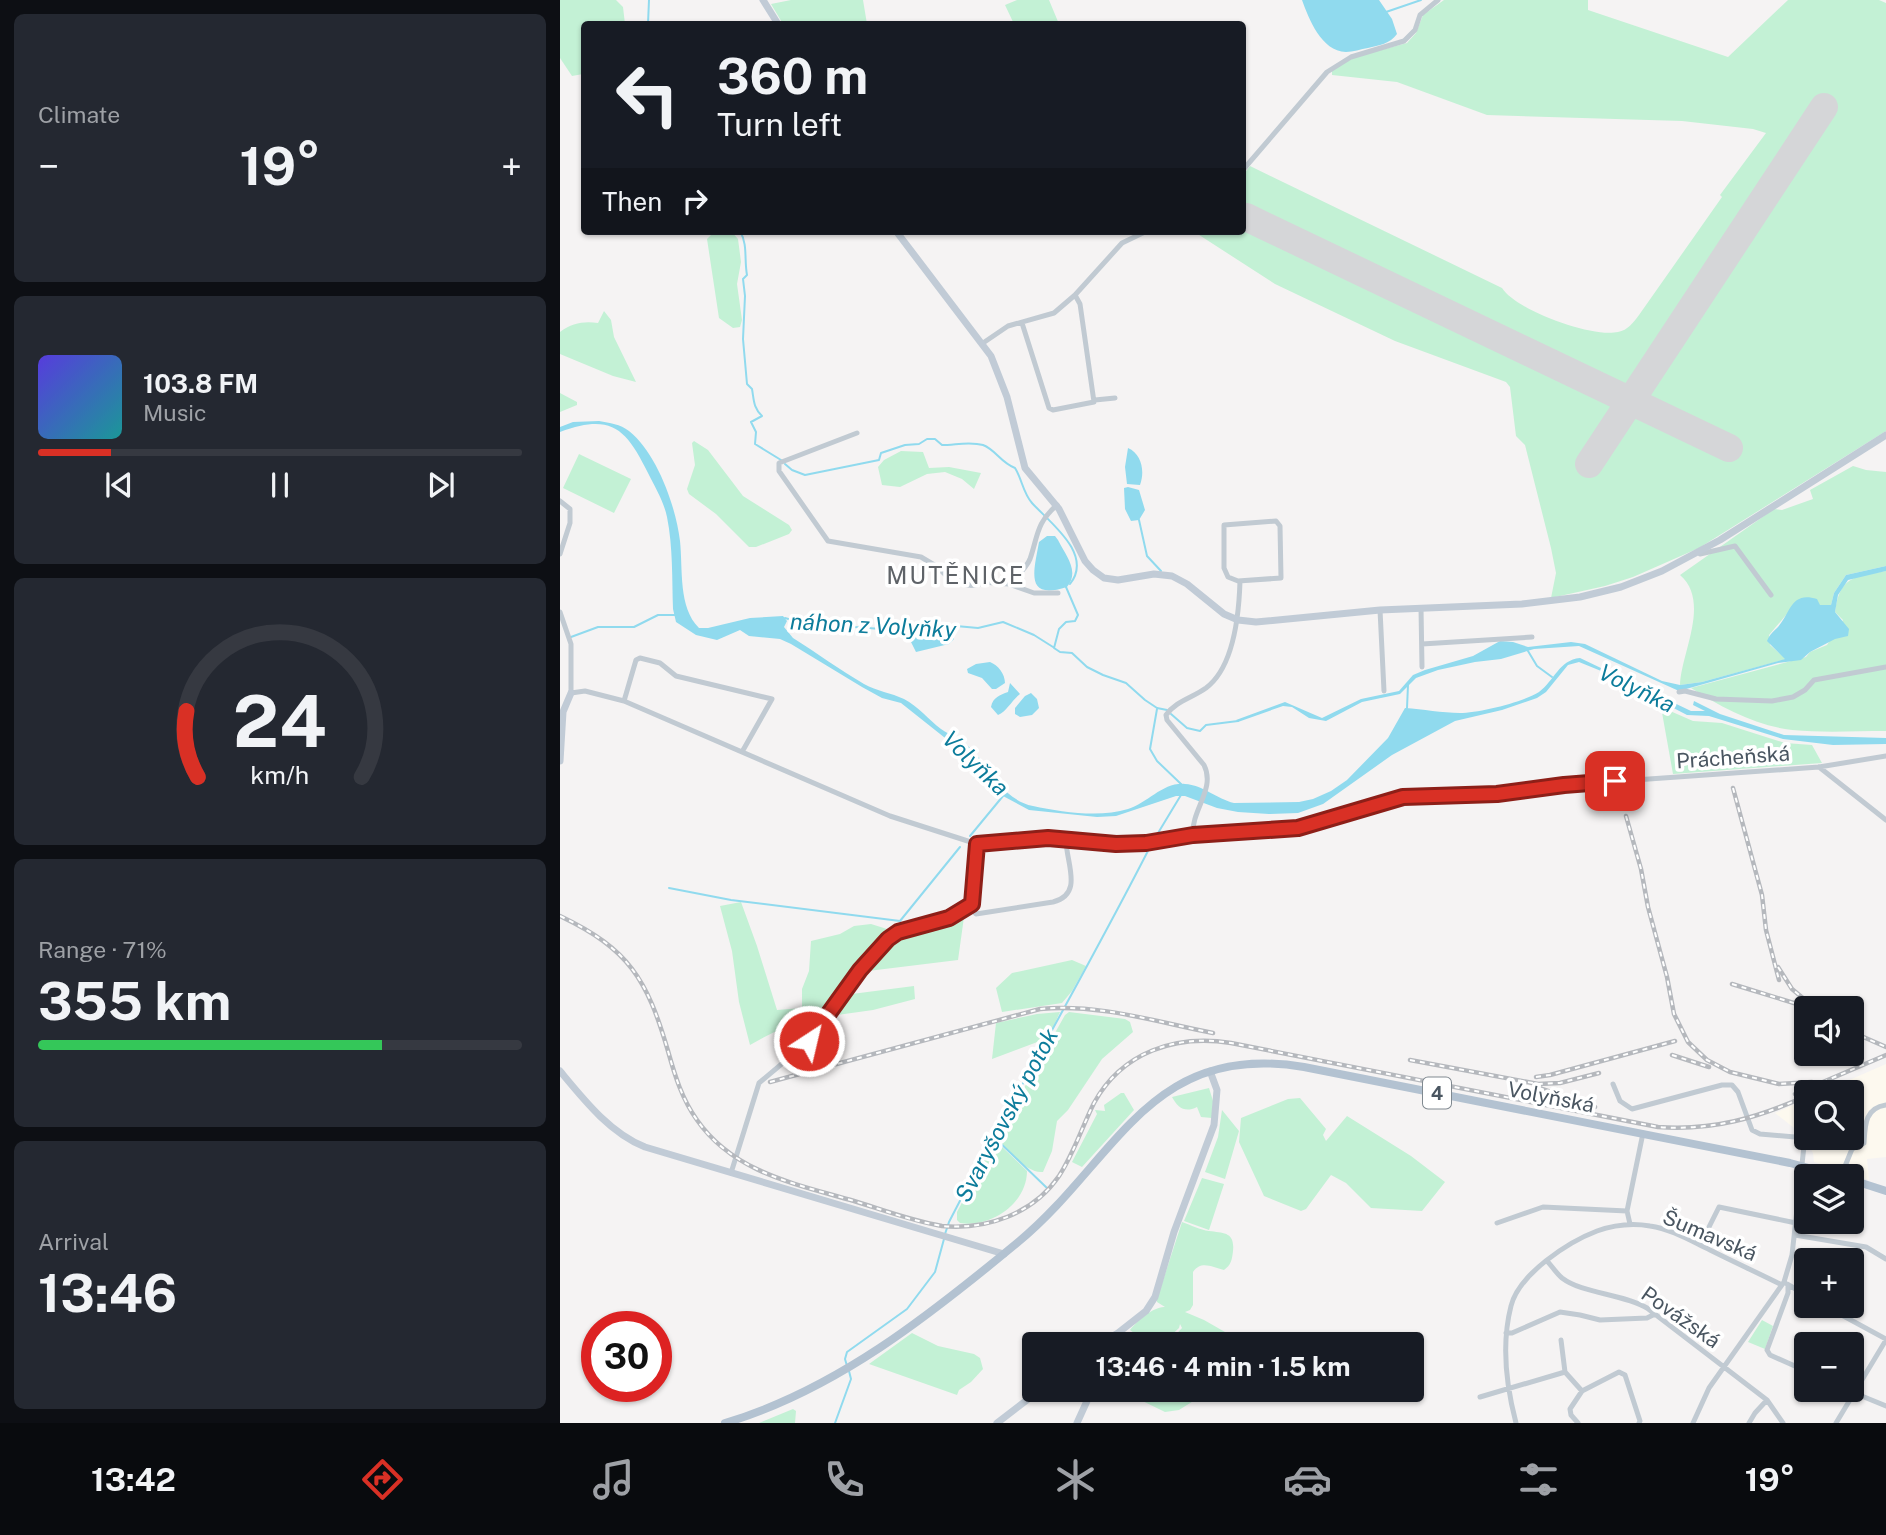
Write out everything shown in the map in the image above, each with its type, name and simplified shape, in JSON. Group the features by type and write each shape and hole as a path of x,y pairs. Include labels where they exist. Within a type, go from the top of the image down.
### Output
{"main road":[{"name":"Volyňská","path":"1210,1071 1254,1063 1304,1067 1798,1164"},
{"name":"4","path":"726,1423 775,1404 885,1345 1035,1228 1123,1129 1151,1102 1173,1087 1210,1071"},
{"path":"1864,1184 1886,1191"}],"street":[{"path":"762,0 776,21"},
{"path":"1246,167 1327,72 1351,57 1404,41 1415,30 1420,15 1438,0"},
{"path":"899,235 920,266 983,344 1003,383 1025,468 1056,506 1085,561 1104,578 1118,580 1154,574 1170,576 1187,584 1224,614 1238,621 1256,622 1380,610 1522,604 1580,597 1621,587 1662,572 1699,551 1886,435"},
{"path":"983,344 999,330 1054,313 1075,295 1122,243 1139,235"},
{"path":"1075,295 1080,304 1095,400"},
{"path":"1023,323 1049,408 1056,410 1115,398"},
{"path":"857,433 779,463 779,471 828,541 921,557 952,580 977,579 1009,584 1034,593 1059,593"},
{"path":"560,501 570,509 570,523 560,554"},
{"path":"1009,584 1023,570 1029,560 1038,527 1056,506"},
{"path":"1278,522 1281,578 1240,581 1230,579 1224,571 1224,524 1278,522"},
{"path":"1699,551 1700,554 1735,546 1771,594"},
{"path":"1193,835 1193,823 1208,778 1205,767 1167,720 1166,715 1172,706 1203,690 1221,671 1238,621 1240,581"},
{"path":"1421,608 1422,667"},
{"path":"1380,610 1384,691"},
{"path":"560,612 568,638 571,693 565,704 560,729 560,761"},
{"path":"1422,644 1532,638"},
{"path":"624,701 636,660 640,658 660,663 676,676 772,699 742,752"},
{"path":"1679,692 1728,701 1772,701 1793,697 1805,690 1814,680 1886,667"},
{"path":"571,693 585,691 624,701 903,821 977,844 972,904 972,910 976,914 1060,900 1067,895 1072,882 1066,838"},
{"path":"1819,767 1886,756"},
{"name":"Prácheňská","path":"977,844 1029,838 1066,838 1116,844 1149,843 1193,835 1298,828 1403,797 1497,794 1564,785 1819,767 1886,820"},
{"path":"731,1173 759,1083 809,1041 860,970 888,939 898,932 949,918 972,904"},
{"path":"560,1071 600,1115 636,1143 1004,1254"},
{"path":"1119,1332 1146,1311 1155,1297 1174,1232 1214,1125 1217,1090 1210,1071"},
{"path":"1613,1083 1623,1104 1636,1109 1722,1085 1732,1085 1738,1092 1751,1128 1760,1134 1790,1136 1799,1140 1804,1149 1803,1164"},
{"path":"1845,1164 1852,1149 1864,1143 1870,1112 1886,1105"},
{"path":"1630,1224 1627,1211 1643,1133"},
{"path":"1496,1223 1543,1207 1627,1211"},
{"path":"1700,1245 1719,1207 1794,1223"},
{"name":"Šumavská","path":"1516,1423 1508,1388 1505,1344 1511,1304 1518,1289 1547,1261 1572,1243 1599,1230 1630,1224 1662,1229 1794,1289"},
{"path":"1693,1423 1709,1388 1723,1366 1785,1284 1795,1234 1866,1247 1886,1259"},
{"name":"Povážská","path":"1547,1261 1562,1277 1577,1286 1631,1299 1655,1314 1767,1400 1783,1423"},
{"path":"1785,1284 1788,1293 1768,1352 1794,1365"},
{"path":"1506,1333 1512,1333 1560,1312 1601,1321 1647,1318 1655,1314"},
{"path":"1847,1318 1886,1340 1864,1372"},
{"path":"1560,1340 1565,1372 1582,1391"},
{"path":"1480,1397 1565,1372"},
{"path":"1578,1423 1571,1415 1570,1409 1582,1391 1619,1372 1623,1373 1641,1422"},
{"path":"1864,1397 1886,1406"},
{"path":"1749,1423 1767,1400"},
{"path":"997,1423 1024,1402"},
{"path":"1077,1423 1087,1402"},
{"path":"1836,1423 1846,1402"}],"shaded area":[{"path":"1886,1064 1886,1157 1867,1159 1869,1180 1864,1178 1864,1164 1820,1164 1814,1162 1811,1150 1864,1150 1864,1080 1849,1080"},
{"path":"1794,1104 1794,1128 1775,1113"}],"green space":[{"path":"560,0 616,0 623,7 625,21 581,21 581,74 572,76 560,58"},
{"path":"791,0 863,0 866,21 781,21 771,4"},
{"path":"1017,0 1049,0 1058,21 1013,21 1005,5"},
{"path":"1444,0 1588,0 1588,10 1728,57 1788,0 1879,0 1886,3 1886,431 1699,548 1633,577 1551,598 1556,573 1551,548 1525,445 1516,436 1510,387 1506,382 1395,341 1275,284 1199,235 1246,235 1246,171 1250,166 1502,288 1522,305 1555,321 1590,331 1618,332 1627,328 1639,315 1722,197 1720,195 1766,133 1753,129 1682,121 1487,115 1397,82 1332,75 1332,70 1355,57 1407,43 1416,33 1423,15"},
{"path":"711,235 734,235 738,239 741,262 737,284 742,320 740,327 733,328 719,318 707,239"},
{"path":"604,311 611,320 614,337 636,382 613,376 560,354 560,332 578,323 598,323"},
{"path":"560,393 577,402 577,405 560,412"},
{"path":"694,441 708,450 743,496 789,525 792,530 789,534 756,547 749,547 716,514 689,494 687,489 695,465"},
{"path":"901,451 923,452 929,468 949,467 981,473 974,489 962,479 945,472 927,474 900,487 882,485 878,467 884,460"},
{"path":"579,454 631,479 614,513 563,488"},
{"path":"1853,466 1886,472 1886,566 1846,575 1834,593 1831,605 1820,605 1786,615 1769,635 1770,645 1786,659 1702,682 1680,685 1694,613 1689,586 1680,575 1774,509 1782,510 1813,499 1810,490"},
{"path":"1886,571 1886,731 1779,728 1739,715 1691,688 1806,657 1810,652 1827,645 1843,620 1835,612 1837,600 1845,585 1857,577"},
{"path":"1661,707 1693,721 1722,723 1785,743 1812,745 1822,763 1673,774"},
{"path":"741,902 777,1010 802,1008 802,989 809,971 811,941 840,934 854,926 871,924 887,929 892,935 868,960 820,1024 800,1024 783,1028 750,1045 739,1002 732,951 720,906"},
{"path":"964,917 958,960 860,972 876,953 914,920"},
{"path":"1072,960 1086,966 1062,1003 1002,1012 996,988 1012,973"},
{"path":"914,986 915,999 873,1010 830,1016 844,995"},
{"path":"1060,1012 1051,1032 1046,1034 1048,1038 992,1059 996,1023"},
{"path":"1069,1012 1125,1019 1130,1022 1133,1032 1102,1059 1068,1110 1057,1121 1052,1151 1043,1172 1037,1172 1024,1165 996,1138"},
{"path":"1209,1088 1213,1101 1212,1118 1201,1117 1197,1107 1189,1110 1182,1108 1172,1097"},
{"path":"1124,1093 1134,1110 1082,1167 1072,1162 1097,1114 1095,1110 1105,1111 1104,1105"},
{"path":"1300,1098 1326,1129 1323,1135 1326,1141 1347,1116 1411,1156 1445,1182 1422,1211 1371,1208 1346,1183 1331,1175 1306,1209 1301,1211 1264,1196 1239,1142 1241,1118 1288,1099"},
{"path":"1222,1110 1239,1131 1225,1179 1205,1172 1218,1137"},
{"path":"995,1140 1027,1171 1021,1193 1006,1211 995,1217 972,1224 960,1223 957,1220 957,1212"},
{"path":"1202,1178 1224,1184 1209,1230 1184,1221"},
{"path":"1182,1222 1230,1237 1233,1254 1231,1262 1224,1270 1203,1265 1193,1272 1193,1305 1185,1312 1225,1332 1178,1332 1182,1328 1180,1324 1175,1332 1130,1330 1151,1311 1165,1307 1157,1302"},
{"path":"1762,1320 1773,1326 1765,1349 1748,1342"},
{"path":"912,1333 938,1346 974,1354 980,1358 983,1369 959,1390 957,1395 869,1364"},
{"path":"1145,1402 1192,1402 1179,1410 1165,1412"},
{"path":"793,1409 796,1411 795,1423 759,1423"}],"water":[{"path":"1302,0 1379,0 1392,19 1397,34 1380,45 1349,52 1337,50 1317,33"},
{"name":"Volyňka","path":"599,421 618,425 629,431 648,453 664,481 678,527 685,599 692,619 699,628 750,618 783,616 787,621 784,627 793,638 864,684 899,697 919,709 941,729 968,746 1012,796 1033,806 1080,813 1117,812 1135,806 1177,784 1198,787 1234,803 1299,802 1313,799 1347,780 1388,738 1405,708 1460,713 1512,703 1539,692 1562,667 1580,658 1691,711 1705,711 1693,705 1694,701 1720,714 1784,735 1886,738 1886,744 1833,745 1783,739 1709,716 1687,715 1579,662 1568,665 1546,692 1537,698 1502,710 1455,721 1392,755 1323,804 1298,813 1238,812 1217,808 1185,796 1176,796 1116,816 1097,817 1029,810 1003,796 964,753 901,703 882,698 791,644 780,639 749,636 740,630 717,640 696,635 676,622 667,517 640,458 624,436 605,425 593,424 560,432 560,427 573,422"},
{"path":"1128,448 1136,454 1141,464 1140,485 1127,484 1125,467"},
{"path":"1124,488 1139,490 1145,510 1139,520 1131,521 1125,509"},
{"path":"1047,536 1055,536 1072,569 1071,581 1067,587 1044,590 1038,587 1035,581 1039,542"},
{"path":"1886,566 1886,571 1848,580 1838,595 1835,612 1849,629 1848,636 1835,639 1801,660 1778,663 1679,691 1579,646 1534,649 1501,659 1438,670 1416,678 1400,694 1362,702 1326,721 1309,718 1292,707 1283,706 1238,722 1236,720 1285,702 1322,718 1361,699 1399,691 1413,675 1473,656 1500,641 1528,647 1571,642 1585,644 1662,681 1680,685 1702,682 1785,659 1767,641 1797,600 1808,597 1817,599 1820,605 1831,605 1834,593 1846,575"},
{"path":"952,633 954,639 949,644 916,652 911,642 913,636"},
{"path":"990,662 996,665 1005,680 1005,683 996,689 992,689 982,678 968,673 967,669 976,664"},
{"path":"1010,683 1020,694 998,715 991,707 993,701 1008,692"},
{"path":"1031,693 1037,699 1039,708 1032,715 1020,717 1015,714 1015,708"}],"waterway":[{"path":"648,21 649,0"},
{"path":"1386,12 1421,0"},
{"path":"742,235 747,275 743,279 743,339 747,384 752,389 755,406 762,416 751,422 756,432 755,444 781,460"},
{"path":"785,464 805,475 879,460 881,453 905,445 919,444 927,439 935,439 942,445 983,445 1015,468 1029,499 1058,529 1073,550 1077,561 1076,573 1070,584"},
{"path":"1139,520 1147,556 1161,571"},
{"path":"1066,587 1078,615 1075,621 1066,622 1059,629 1054,648 1060,652 1072,653 1087,667 1126,683 1157,708 1167,710"},
{"path":"571,637 598,627 634,627 658,615 676,615"},
{"name":"náhon z Volyňky","path":"785,618 812,626 908,631 956,626 978,628 1003,622 1034,635 1053,647"},
{"path":"1528,651 1537,666 1552,677"},
{"path":"1407,708 1408,685"},
{"path":"1157,709 1150,749 1157,761 1181,784"},
{"path":"1171,714 1187,728 1200,731 1206,725 1238,721"},
{"name":"Svaryšovský potok","path":"1155,838 1181,795"},
{"name":"Volyňka","path":"970,836 1003,796"},
{"name":"Svaryšovský potok","path":"945,1234 1152,843"},
{"path":"669,888 731,900 900,921 960,847"},
{"path":"994,1137 1048,1189"},
{"name":"Svaryšovský potok","path":"847,1366 847,1352 907,1309 935,1272 944,1239"},
{"name":"Svaryšovský potok","path":"835,1423 851,1379 849,1371"}],"runway":[{"path":"1589,464 1824,107"},
{"path":"1246,217 1729,448"}],"railway":[{"path":"1733,788 1762,895 1766,930 1779,980"},
{"path":"1626,816 1674,1014 1688,1042 1707,1060 1730,1072 1779,1084 1794,1083"},
{"path":"560,916 603,941 632,969 652,1004 687,1104 712,1138 729,1153 789,1182 942,1226 959,1227 992,1222 1008,1217 1036,1200 1059,1176 1094,1103 1119,1071 1152,1050 1190,1041 1231,1043 1658,1127 1716,1125 1752,1117 1794,1101"},
{"path":"1778,967 1792,989 1800,996"},
{"path":"1732,984 1794,1003"},
{"path":"770,1082 1040,1009 1105,1011 1213,1033"},
{"path":"1864,1037 1886,1047"},
{"path":"1536,1077 1675,1041"},
{"path":"1672,1055 1709,1067"},
{"path":"1828,1080 1886,1055"},
{"path":"1410,1060 1538,1084 1560,1083 1599,1073"},
{"path":"1539,1088 1595,1107"}],"district":[{"name":"MUTĚNICE","path":"956,575"}],"route":[{"path":"809,1041 860,970 893,934 949,918 972,904 977,844 1029,838 1130,844 1193,835 1298,828 1403,797 1497,794 1615,781"}]}
